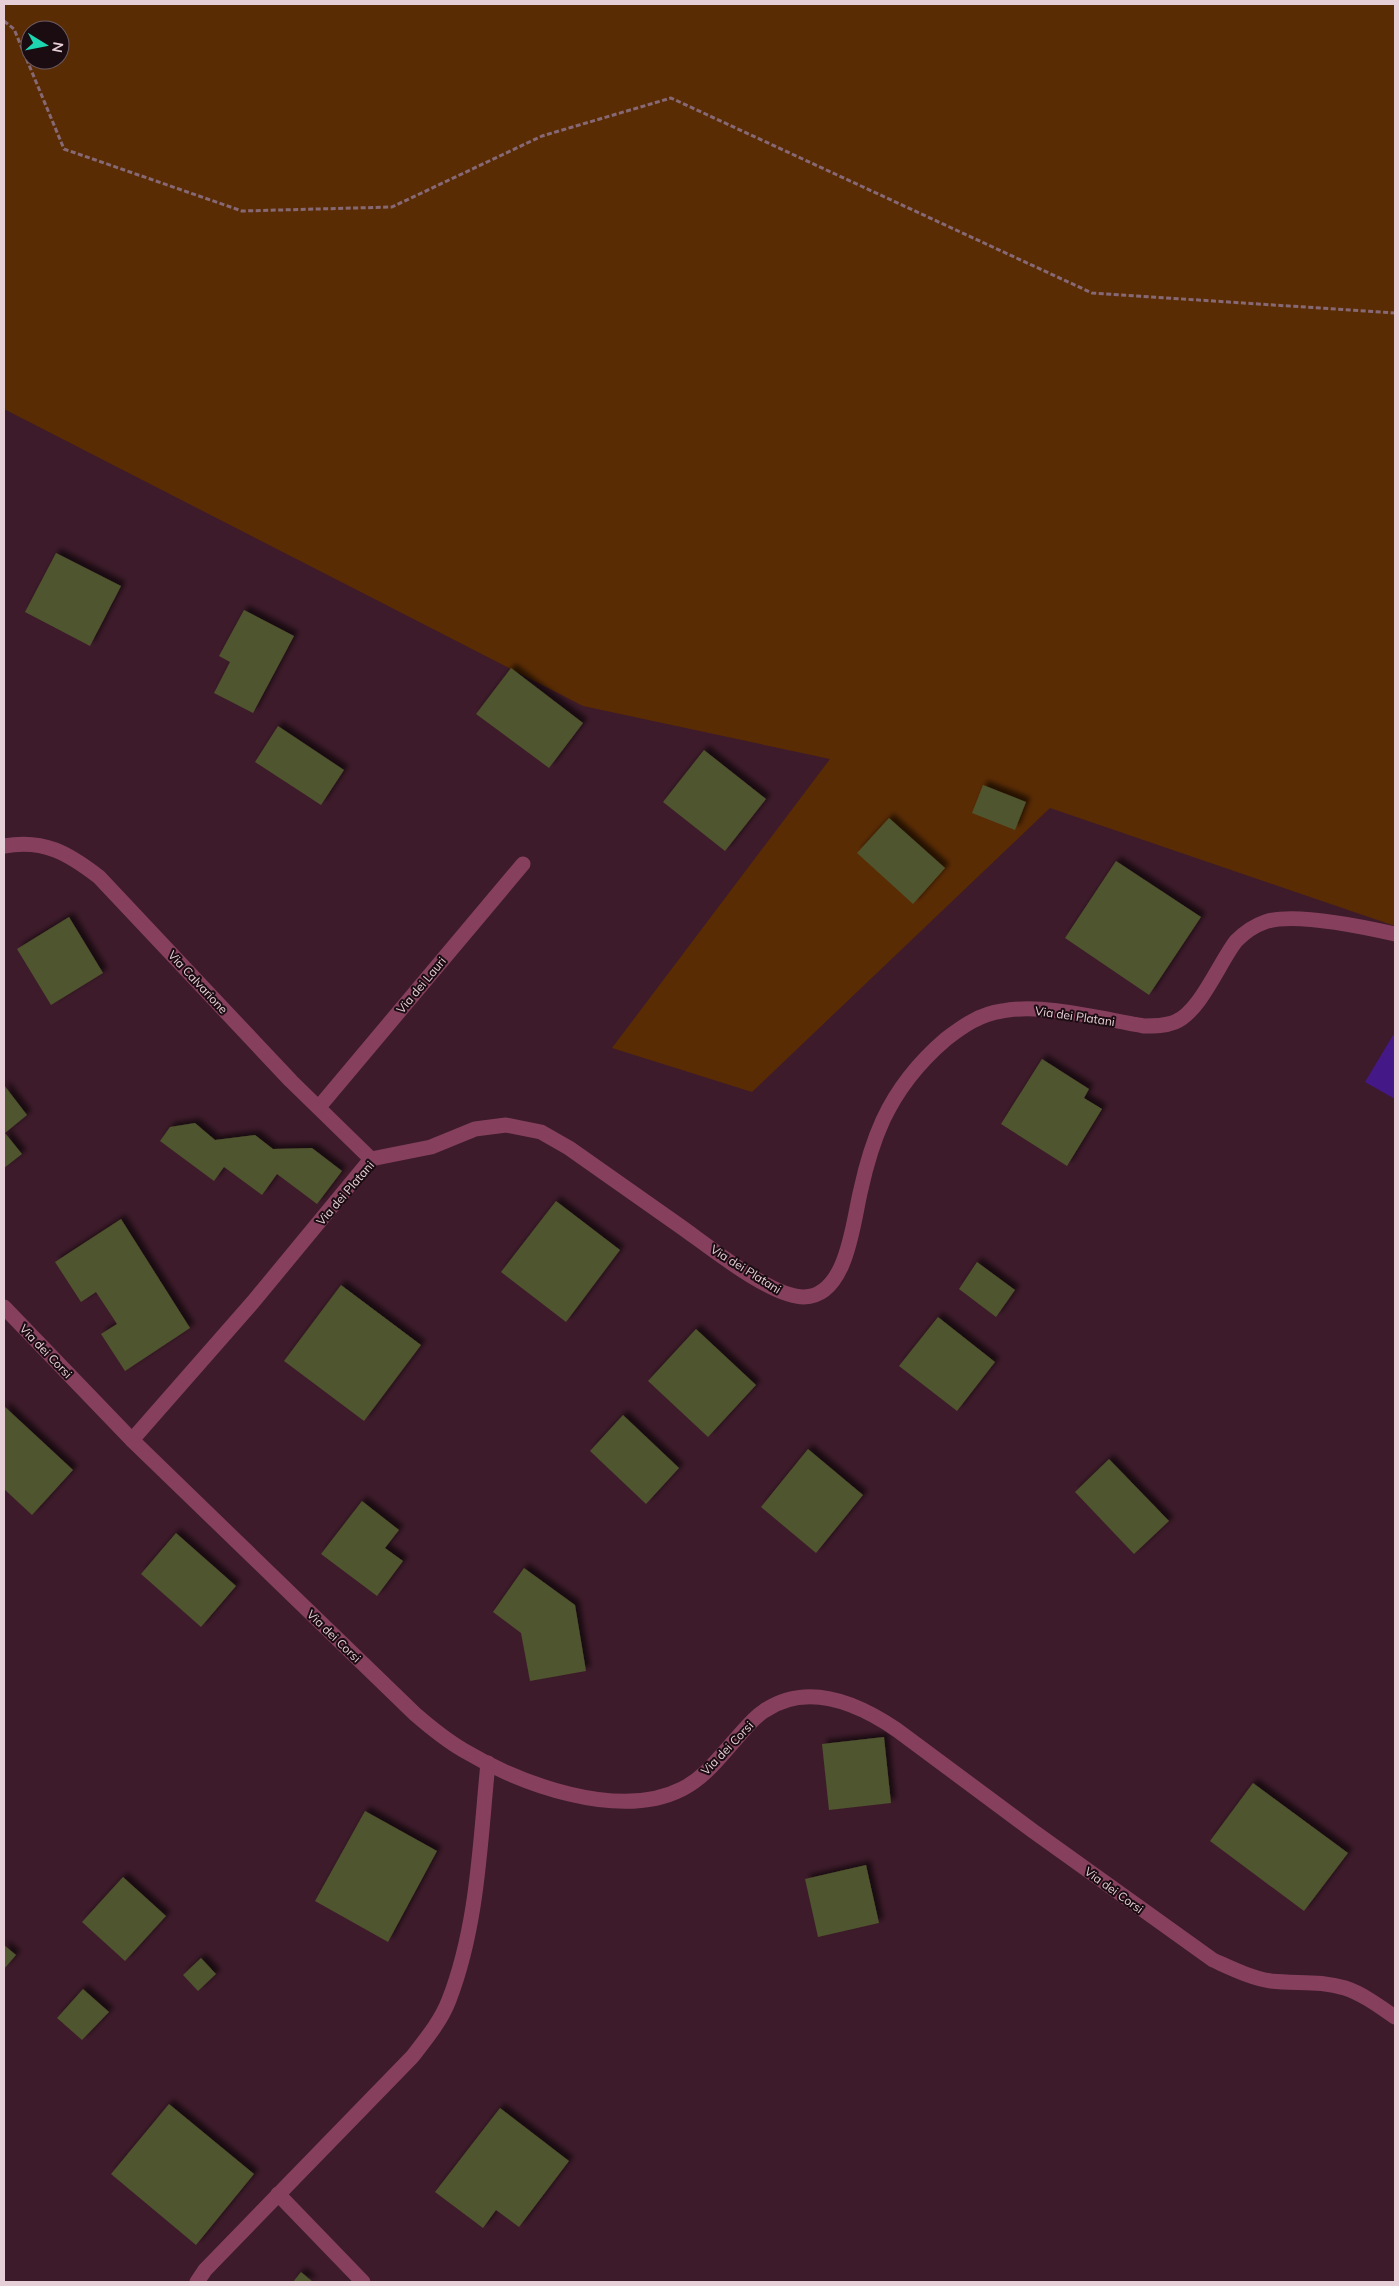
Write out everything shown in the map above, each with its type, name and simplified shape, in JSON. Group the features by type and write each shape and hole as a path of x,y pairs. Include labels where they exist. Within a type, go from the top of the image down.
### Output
{"street":[{"name":"Via Calvarione","path":"4,846 33,844 52,848 67,854 99,876 371,1159"},
{"name":"Via dei Lauri","path":"319,1107 523,864"},
{"name":"Via dei Platani","path":"132,1440 252,1302 371,1159 431,1147 469,1131 489,1126 506,1125 541,1132 570,1148 750,1274 790,1295 816,1296 835,1278 842,1263 851,1236 867,1167 883,1122 896,1095 922,1060 968,1022 1001,1011 1019,1009 1051,1011 1144,1026 1160,1026 1176,1022 1186,1016 1196,1004 1236,941 1245,933 1266,922 1288,920 1328,921 1395,934"},
{"name":"Via dei Corsi","path":"4,1307 132,1440 415,1714 441,1735 506,1773 534,1783 597,1800 654,1799 668,1795 696,1780 764,1711 785,1701 800,1698 831,1698 846,1702 870,1713 898,1730 1041,1837 1213,1960 1241,1972 1270,1981 1316,1982 1345,1988 1358,1993 1395,2017"},
{"path":"198,2282 205,2270 412,2057 432,2032 449,2001 459,1968 476,1882 488,1763"},
{"path":"278,2194 363,2282"}],"path":[{"path":"4,21 14,29 64,149 242,212 392,207 542,136 672,98 1092,293 1395,313"}],"shaded area":[{"path":"4,4 1395,4 1395,926 1050,808 752,1092 612,1048 830,759 583,706 4,409"},
{"path":"1395,1032 1395,1099 1365,1082"}],"building":[{"path":"56,553 121,586 90,646 25,612"},
{"path":"244,610 294,636 253,713 214,693 230,662 219,656"},
{"path":"511,668 583,723 549,768 476,714"},
{"path":"278,726 344,770 321,805 255,762"},
{"path":"704,750 766,799 725,851 663,802"},
{"path":"983,785 1026,802 1015,830 972,813"},
{"path":"889,818 945,868 913,904 857,853"},
{"path":"1116,861 1201,917 1149,995 1065,938"},
{"path":"69,917 103,973 51,1005 17,949"},
{"path":"1042,1059 1089,1089 1084,1098 1102,1109 1067,1166 1001,1124"},
{"path":"4,1085 27,1115 5,1133 22,1154 4,1168"},
{"path":"195,1123 215,1140 255,1135 273,1149 312,1148 342,1171 317,1204 277,1174 262,1195 224,1167 214,1181 160,1141 170,1127"},
{"path":"556,1201 620,1250 566,1322 501,1272"},
{"path":"121,1219 190,1328 125,1371 101,1334 117,1324 96,1292 81,1302 55,1262"},
{"path":"977,1262 1015,1290 996,1317 959,1289"},
{"path":"341,1285 421,1345 364,1421 284,1361"},
{"path":"938,1317 995,1362 957,1411 899,1366"},
{"path":"696,1329 756,1385 708,1437 648,1381"},
{"path":"4,1406 73,1470 32,1515 4,1489"},
{"path":"623,1415 679,1468 646,1504 590,1451"},
{"path":"808,1449 863,1495 816,1553 761,1507"},
{"path":"1109,1459 1169,1521 1134,1554 1075,1492"},
{"path":"362,1501 399,1530 385,1548 403,1561 377,1596 321,1554"},
{"path":"176,1533 236,1586 201,1627 141,1574"},
{"path":"524,1568 575,1605 586,1671 530,1681 521,1633 493,1612"},
{"path":"884,1737 891,1803 829,1810 822,1744"},
{"path":"1253,1783 1348,1853 1304,1911 1210,1841"},
{"path":"365,1811 437,1851 388,1942 315,1901"},
{"path":"866,1865 879,1923 818,1937 805,1879"},
{"path":"123,1877 166,1916 125,1961 82,1922"},
{"path":"4,1945 16,1955 4,1969"},
{"path":"201,1958 216,1974 198,1991 183,1975"},
{"path":"83,1989 109,2012 82,2040 57,2018"},
{"path":"169,2104 254,2174 196,2245 111,2174"},
{"path":"500,2108 569,2161 519,2227 496,2210 483,2228 435,2192"},
{"path":"301,2272 313,2282 293,2282"}]}
